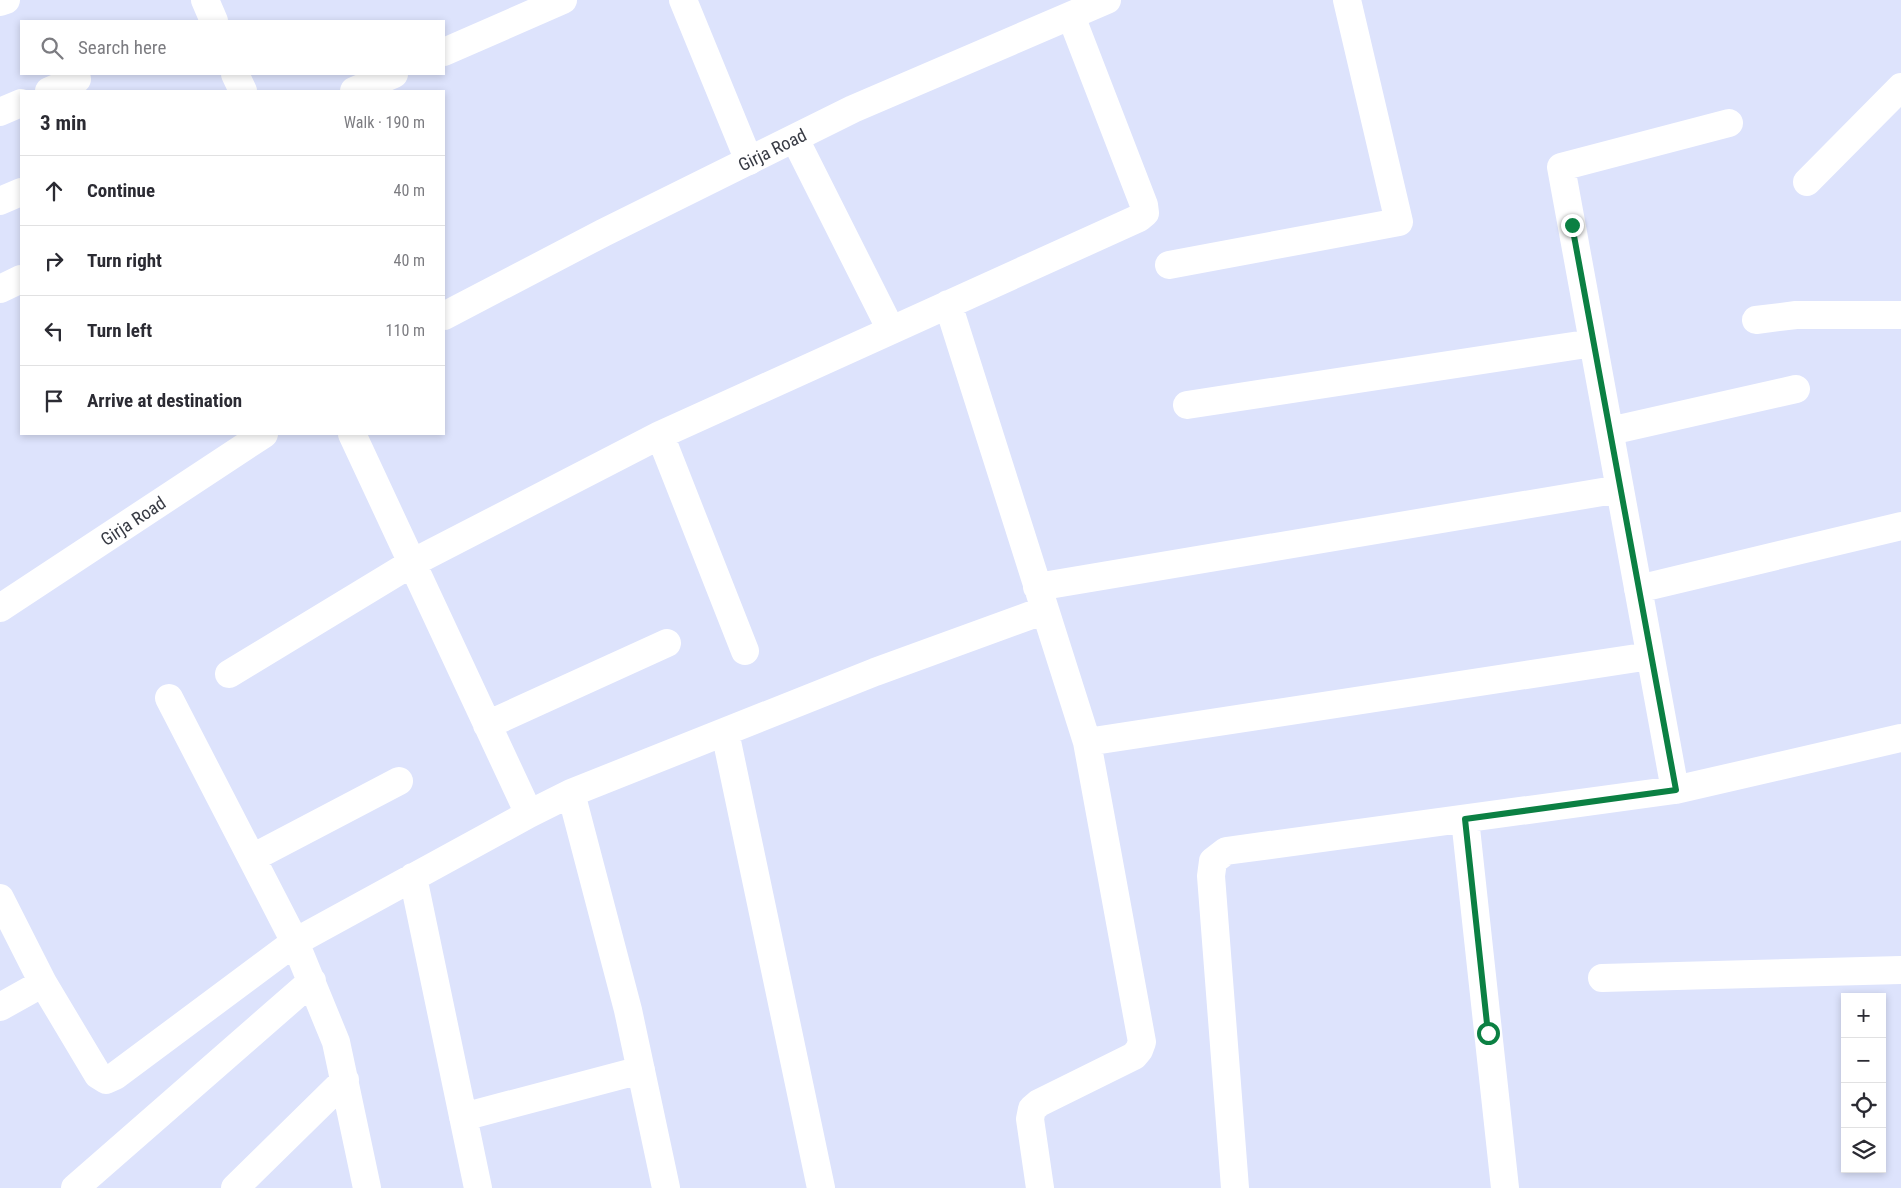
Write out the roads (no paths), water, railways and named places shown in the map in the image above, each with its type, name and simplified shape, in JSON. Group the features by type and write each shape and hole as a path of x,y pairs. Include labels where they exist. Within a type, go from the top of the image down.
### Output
{"street":[{"path":"0,2 6,0"},
{"path":"205,0 214,20"},
{"path":"445,52 564,0"},
{"path":"683,0 749,161"},
{"name":"Girja Road","path":"445,315 853,109 1108,0"},
{"path":"1169,266 1399,222 1347,0"},
{"path":"229,674 412,563 660,435 1139,218 1145,213 1144,204 1070,16"},
{"path":"235,75 243,90"},
{"path":"356,90 392,75"},
{"path":"51,90 77,79"},
{"path":"1807,182 1901,86"},
{"path":"0,112 20,103"},
{"path":"1676,790 1561,167 1729,123"},
{"path":"794,139 890,330"},
{"path":"0,201 20,192"},
{"path":"0,289 20,279"},
{"path":"948,304 1087,742 1142,1042 1134,1056 1038,1103 1032,1110 1030,1119 1040,1188"},
{"path":"1756,320 1796,315 1901,315"},
{"path":"1186,405 1593,342"},
{"path":"1610,431 1796,388"},
{"name":"Girja Road","path":"0,608 262,435"},
{"path":"352,435 529,814"},
{"path":"660,435 745,651"},
{"path":"0,898 43,983 98,1075 106,1080 115,1076 295,942 529,814 571,793 875,672 1041,598 1620,489"},
{"path":"1638,589 1901,526"},
{"path":"487,725 667,643"},
{"path":"1087,742 1650,656"},
{"path":"169,698 295,942 312,982 336,1042 368,1188"},
{"path":"725,732 821,1188"},
{"path":"1235,1188 1211,876 1213,861 1226,851 1676,790 1901,738"},
{"path":"252,858 399,781"},
{"path":"571,793 628,1010 666,1188"},
{"path":"1465,819 1505,1188"},
{"path":"413,877 478,1188"},
{"path":"1602,978 1901,970"},
{"path":"75,1188 312,982"},
{"path":"0,1007 43,983"},
{"path":"463,1117 641,1070"},
{"path":"235,1188 344,1080"}]}
